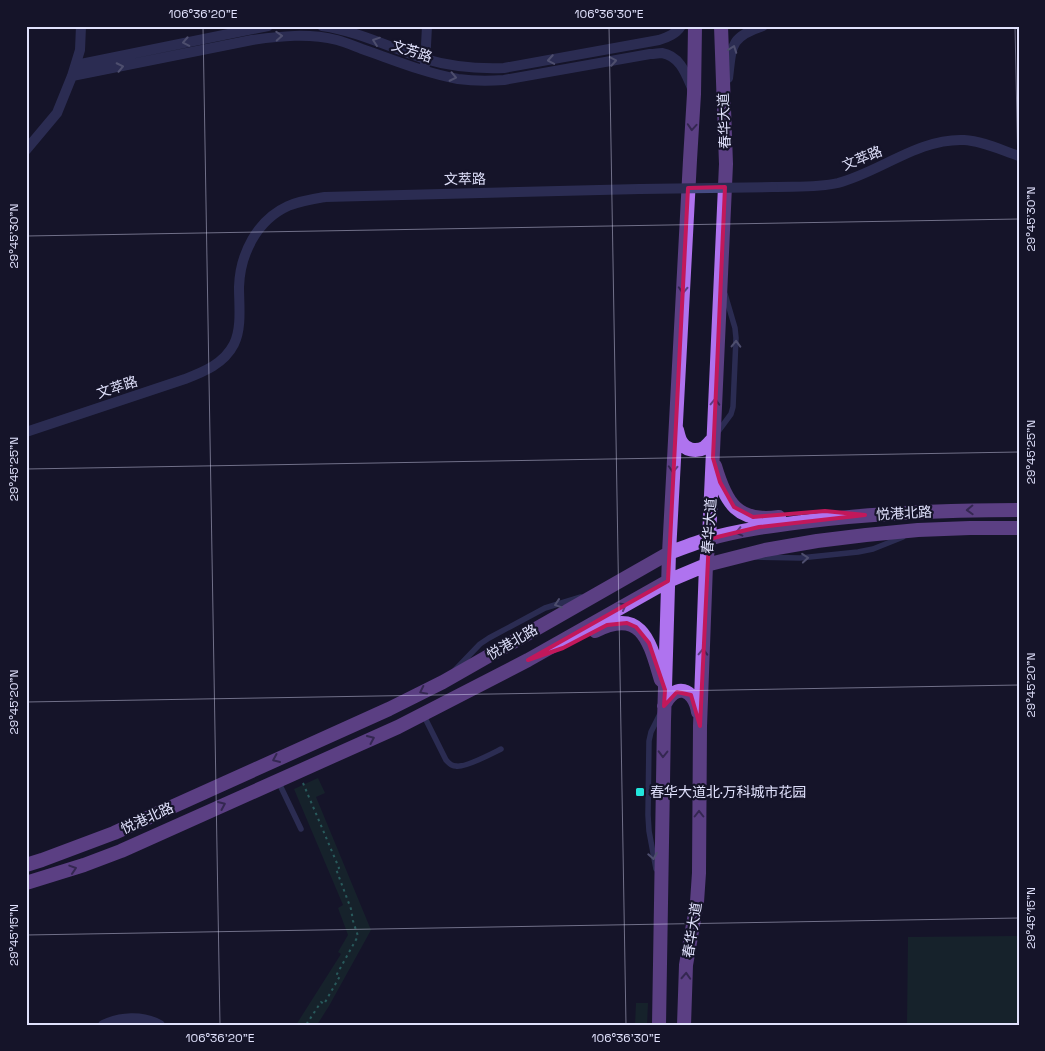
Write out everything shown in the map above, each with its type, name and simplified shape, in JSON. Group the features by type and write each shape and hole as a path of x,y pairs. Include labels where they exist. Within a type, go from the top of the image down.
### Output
{"main road":[{"name":"春华大道","path":"659,1025 664,706 669,553 696,26"},
{"name":"春华大道","path":"684,1025 686,965 699,873 700,726 706,565 709,539 726,164 720,26"},
{"path":"676,424 680,441 689,449 697,450 703,448 713,439"},
{"path":"713,458 720,482 726,494 734,507 743,514 768,518 825,511 865,515"},
{"name":"悦港北路","path":"26,865 114,832 443,682 669,553 709,539 760,527 865,515 972,510 1019,510"},
{"name":"悦港北路","path":"26,883 121,851 398,727 528,660 668,581 706,565 765,550 817,541 918,530 1019,528"},
{"path":"528,660 563,648 607,625 627,623 636,627 649,643 665,690"},
{"path":"664,706 671,694 684,691 691,694 696,703 700,726"}],"street":[{"path":"26,150 57,113 76,65 80,50 82,26"},
{"path":"76,65 268,26"},
{"name":"文芳路","path":"322,26 340,29 426,59 460,67 481,69 504,68 659,40 668,37 681,26"},
{"path":"425,70 427,26"},
{"path":"724,114 731,52 735,42 740,36 763,26"},
{"name":"文芳路","path":"72,76 274,36 315,36 337,40 425,70 458,79 481,81 504,80 662,53 672,56 679,63 694,94"},
{"name":"文萃路","path":"26,432 185,379 206,371 222,359 233,344 238,328 239,276 243,259 250,243 261,226 273,215 288,206 306,200 325,197 640,188 814,186 837,183 857,176 929,145 963,140 981,142 1019,156"},
{"path":"103,1025 125,1018 142,1018 160,1025"}],"lane":[{"path":"424,714 449,764 454,766 465,765 501,749"},
{"path":"278,780 300,829"}],"path":[{"path":"302,781 339,868 336,869 351,909 358,936 337,974 340,976 324,1004 321,1002 306,1025"}],"highlighted area":[{"path":"725,187 713,458 720,482 734,507 753,517 825,511 865,515 759,527 709,539 700,726 691,695 677,692 664,706 665,690 649,643 636,627 627,623 607,625 563,648 528,660 668,581 688,188"}],"green space":[{"path":"318,778 325,793 316,797 371,930 317,1025 296,1025 341,954 338,952 348,935 338,908 343,905 294,789"},
{"path":"1019,936 1019,1025 907,1025 908,937"},
{"path":"636,1003 648,1003 647,1025 635,1025"}],"place":[{"name":"春华大道北·万科城市花园","path":"640,792"}]}
